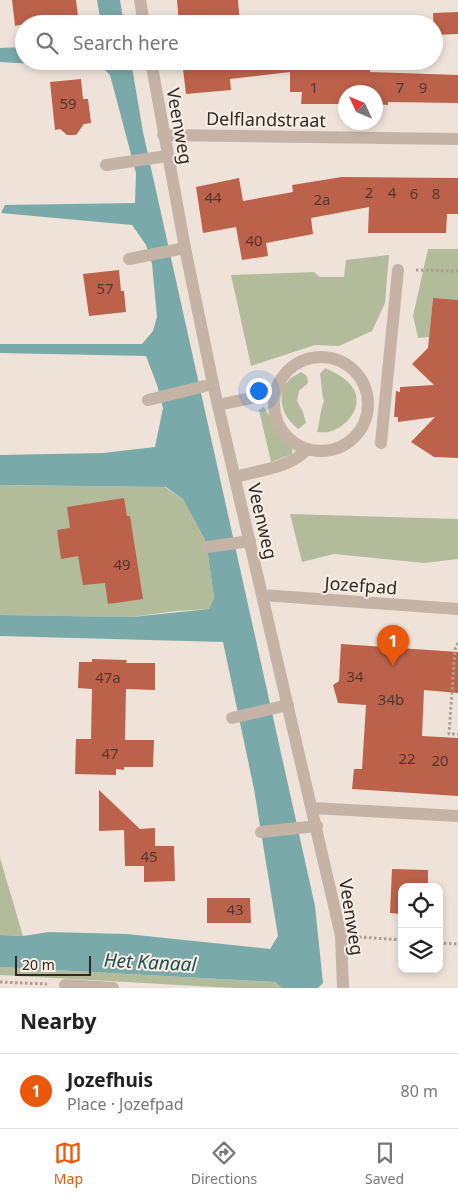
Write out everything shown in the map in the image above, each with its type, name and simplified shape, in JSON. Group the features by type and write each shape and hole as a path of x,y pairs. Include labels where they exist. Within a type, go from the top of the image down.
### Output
{"street":[{"path":"140,0 142,15"},
{"name":"Veenweg","path":"152,70 184,248 218,405 313,808 341,936 343,988"},
{"name":"Delflandstraat","path":"163,135 458,139"},
{"path":"106,165 167,156"},
{"path":"129,259 184,248"},
{"path":"381,443 398,270"},
{"path":"316,357 332,358 346,364 358,374 366,388 369,403 367,419 359,433 348,444 334,450 318,452 297,445 286,436 279,426 274,412 275,393 288,371 300,362 316,357"},
{"path":"148,400 214,384"},
{"path":"218,405 275,393"},
{"path":"369,403 385,403"},
{"path":"235,477 286,463 301,456 306,449"},
{"path":"207,546 250,541"},
{"name":"Jozefpad","path":"262,595 458,609"},
{"path":"232,718 288,706"},
{"path":"313,808 458,816"},
{"path":"261,832 317,826"},
{"path":"65,985 113,988"}],"path":[{"path":"398,270 458,271"},
{"path":"458,643 455,648 449,734 458,734"},
{"path":"341,936 398,940"},
{"path":"443,943 458,944"},
{"path":"0,982 65,985"},
{"path":"37,988 38,983"}],"green space":[{"path":"428,249 458,249 458,300 433,299 429,337 418,338 413,316"},
{"path":"389,255 385,303 372,331 339,346 315,345 251,366 231,275 314,272 320,277 344,277 346,260"},
{"path":"325,368 341,376 350,384 357,401 353,414 344,424 330,432 317,432 324,401 320,374"},
{"path":"301,372 307,376 308,383 299,391 297,401 306,423 298,429 289,420 282,406 282,388 291,378"},
{"path":"264,407 280,433 293,446 292,454 271,462 259,410"},
{"path":"0,485 165,487 183,499 205,540 214,598 209,609 132,617 0,615"},
{"path":"290,514 458,519 458,559 424,563 334,554 302,562"},
{"path":"0,858 23,936 0,935"},
{"path":"0,967 275,982 282,988 233,988 0,975"}],"water":[{"path":"97,0 120,0 122,15 100,15"},
{"path":"15,47 15,63 0,62 0,48"},
{"name":"Het Kanaal","path":"105,70 133,70 143,132 315,906 323,983 318,988 282,988 275,982 0,967 0,935 23,936 49,932 127,934 270,949 278,936 254,789 223,642 0,636 0,615 132,617 209,609 214,598 205,540 183,499 166,487 0,485 0,455 103,453 155,447 163,408 146,356 0,353 0,344 142,344 153,331 157,317 152,264 146,245 132,225 1,213 5,205 135,203 136,173 110,75"}],"building":[{"path":"12,0 76,0 78,15 15,15 15,26"},
{"path":"177,0 238,0 239,15 178,15"},
{"path":"458,12 458,34 443,35 443,15 433,15 433,13"},
{"path":"183,70 370,70 370,72 458,75 458,103 388,102 388,105 383,105 383,85 338,85 338,104 301,104 302,92 290,92 290,72 230,79 231,90 186,94"},
{"path":"81,79 83,99 88,99 91,123 84,124 76,135 67,135 60,129 55,130 50,82"},
{"path":"342,177 458,178 458,214 447,214 446,233 368,233 369,207 311,218 313,234 266,243 268,256 242,260 236,227 203,233 196,187 239,178 243,201 293,192 292,185"},
{"path":"119,270 126,312 89,316 83,274"},
{"path":"433,298 458,300 458,458 434,457 411,442 435,417 398,422 398,417 394,417 396,391 400,392 400,387 434,385 412,364 428,348"},
{"path":"124,498 127,516 130,516 143,599 108,604 105,583 83,585 78,556 61,559 57,530 70,528 67,507"},
{"path":"341,644 458,652 458,693 424,690 422,736 458,738 458,796 352,789 354,769 362,769 366,705 338,703 333,685 339,681"},
{"path":"92,659 127,660 126,663 155,663 155,690 126,689 125,740 154,740 153,767 124,767 124,770 116,769 116,775 75,774 76,739 91,739 92,689 78,688 79,662 92,662"},
{"path":"99,790 140,829 155,828 155,846 174,846 175,881 144,882 144,866 125,866 124,830 99,831"},
{"path":"392,869 428,870 428,883 398,883 398,914 390,913"},
{"path":"207,898 250,898 251,923 207,923"}],"place":[{"name":"Jozefhuis","path":"393,666"}]}
